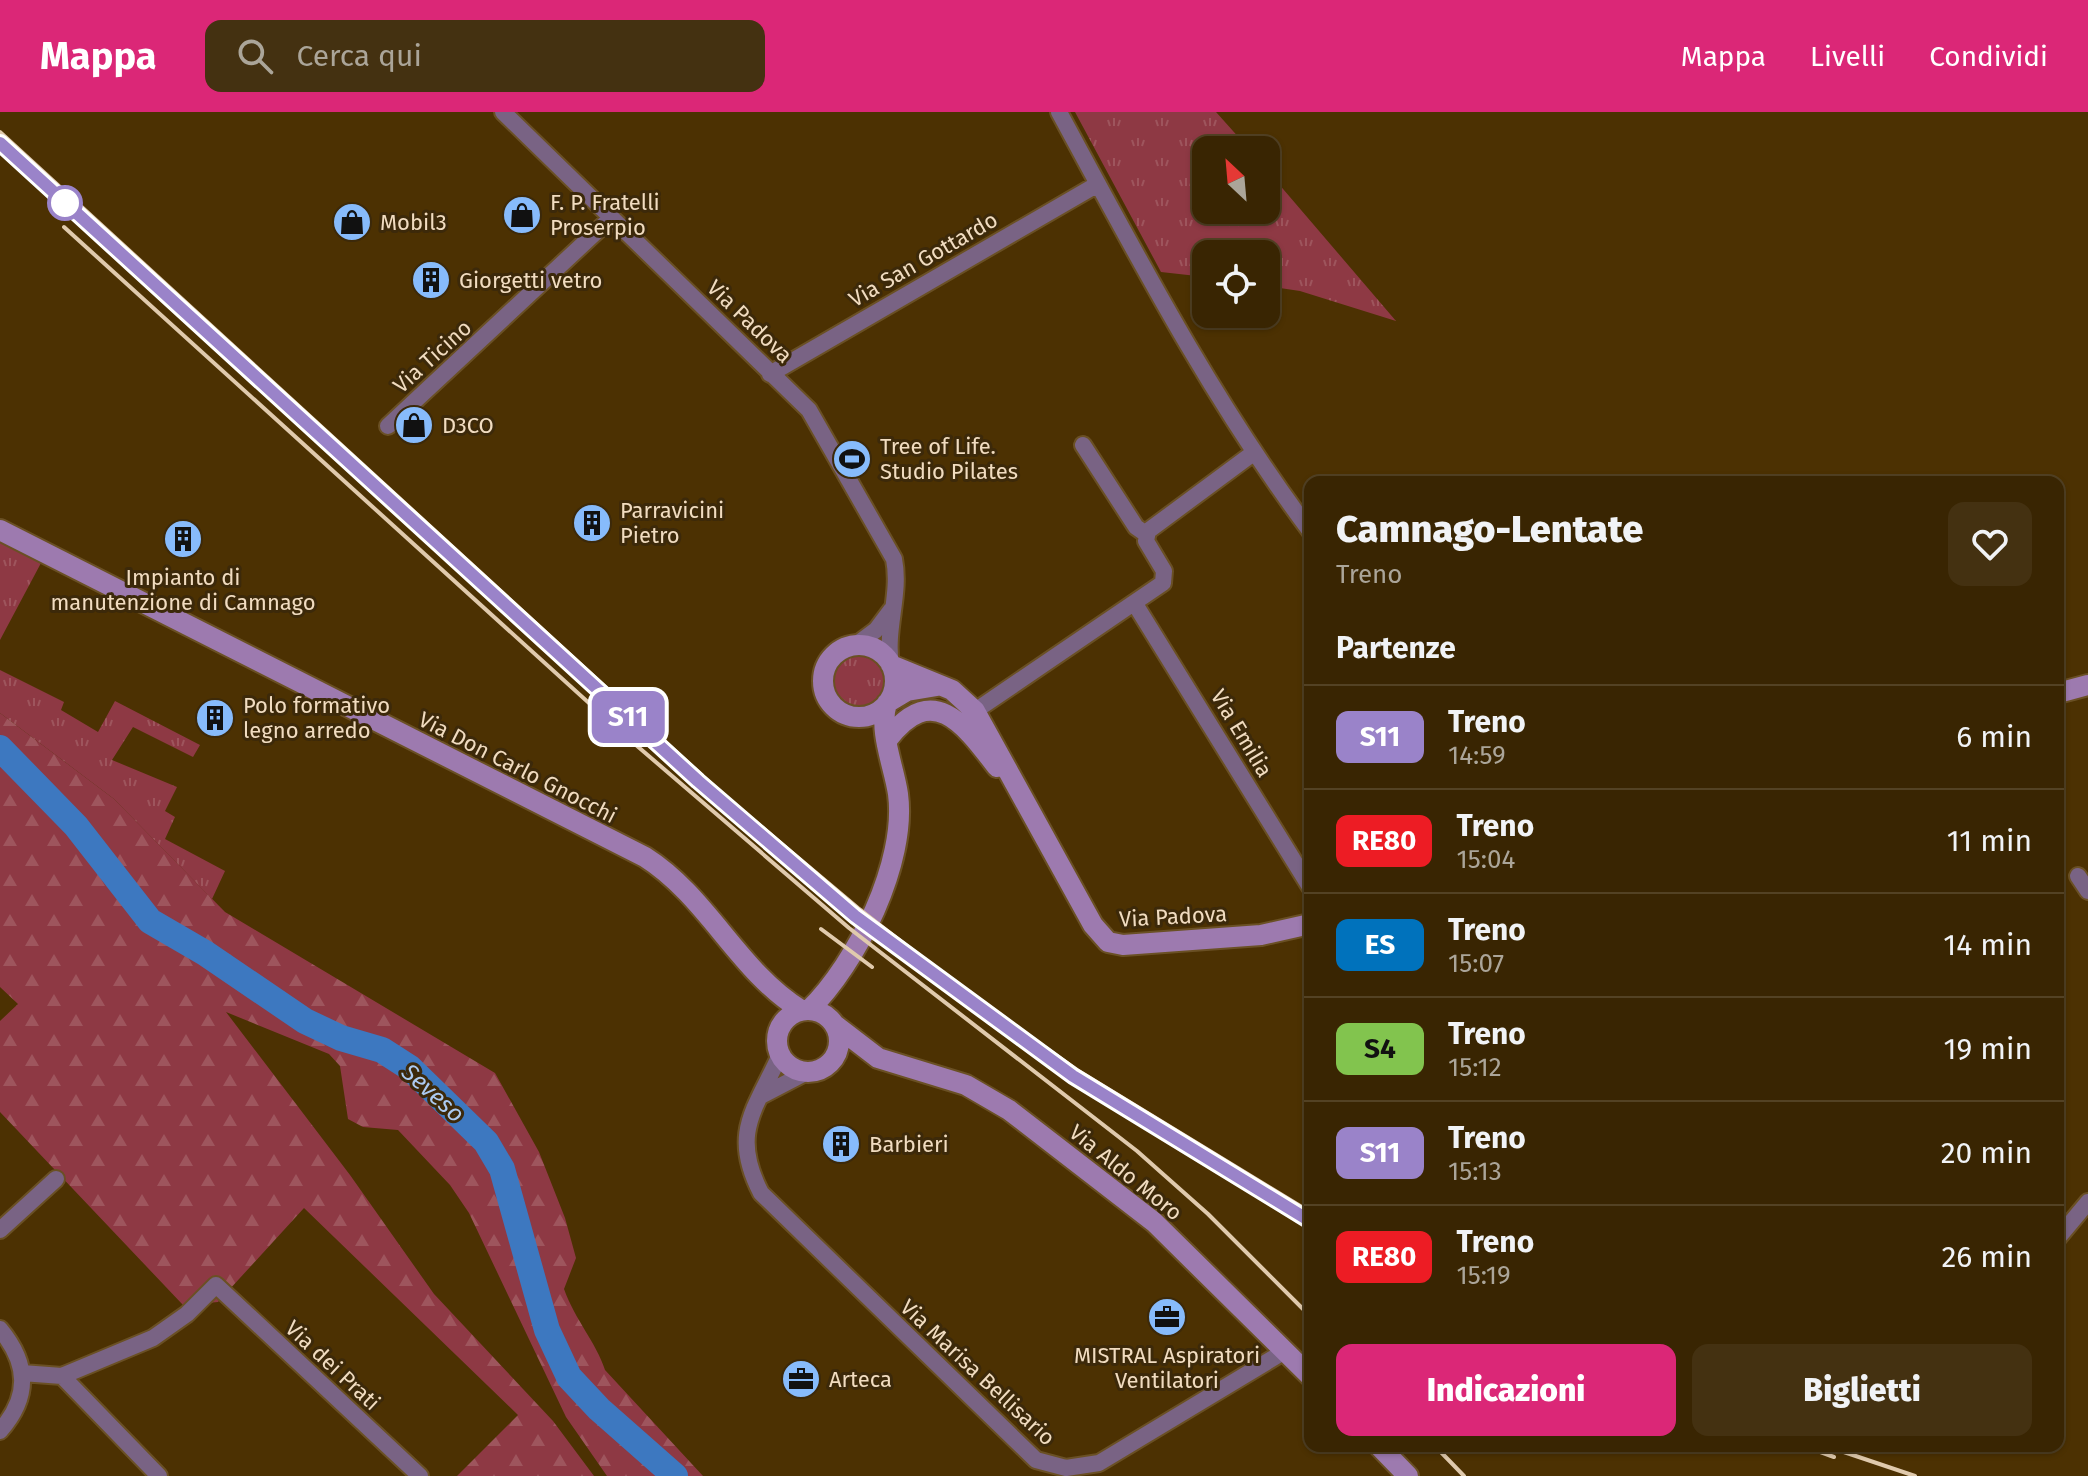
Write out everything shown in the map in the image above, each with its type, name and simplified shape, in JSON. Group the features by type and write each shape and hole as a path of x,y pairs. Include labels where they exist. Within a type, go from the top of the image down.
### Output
{"street":[{"name":"Via Padova","path":"504,112 610,219 809,410 890,549 896,570 889,645 891,665 957,693 975,711 1095,928 1110,943 1123,945 1261,935 1304,925"},
{"path":"1059,112 1154,289 1252,454 1304,523"},
{"name":"Via San Gottardo","path":"770,374 1098,184"},
{"name":"Via Ticino","path":"388,426 610,219"},
{"path":"975,711 1161,586 1165,577 1147,543 1146,534 1135,525 1083,445"},
{"path":"1146,534 1252,454"},
{"name":"Via Don Carlo Gnocchi","path":"0,530 645,857 706,911 764,983"},
{"name":"Via Emilia","path":"1135,604 1304,877"},
{"path":"893,605 882,623 856,645 835,655 824,675 827,697 843,714 855,717 878,712 907,691 941,686"},
{"path":"761,1096 829,1063 838,1045 834,1024 840,977 875,905 896,850 898,794 884,717 895,685 891,665 876,650 856,645"},
{"path":"2064,691 2088,685"},
{"path":"888,739 903,721 917,713 933,710 950,715 1027,803"},
{"path":"855,717 875,734 891,766"},
{"path":"2078,876 2088,891"},
{"path":"779,1030 784,1021 805,1010 840,977"},
{"path":"764,983 805,1010 818,1011 834,1024"},
{"path":"764,983 779,1030 780,1055 792,1067 815,1070"},
{"name":"Via Aldo Moro","path":"834,1024 878,1058 966,1085 1009,1110 1154,1222 1304,1370"},
{"name":"Via Marisa Bellisario","path":"780,1055 750,1114 745,1153 761,1193 1036,1460 1066,1468 1099,1463 1285,1351"},
{"name":"Via Aldo Moro","path":"815,1070 850,1060 878,1058"},
{"path":"0,1230 56,1179"},
{"path":"2064,1229 2088,1202"},
{"name":"Via dei Prati","path":"62,1376 171,1328 216,1285 420,1476"},
{"path":"0,1329 14,1347 22,1373 23,1394 0,1431"},
{"path":"22,1373 62,1376 159,1476"},
{"path":"1385,1452 1408,1476"}],"green space":[{"path":"1075,112 1216,112 1237,136 1192,136 1192,224 1280,224 1280,185 1396,321 1300,291 1280,288 1280,240 1192,240 1192,275 1161,272"},
{"path":"0,542 41,563 0,640"},
{"path":"859,652 878,660 886,679 878,698 859,706 840,698 832,679 840,660"},
{"path":"0,670 64,702 61,710 98,732 115,701 200,745 193,757 133,727 112,760 177,787 165,811 175,817 165,839 225,871 212,899 114,799 0,713"},
{"path":"0,713 114,799 225,912 495,1073 539,1152 565,1218 576,1258 564,1289 574,1311 605,1370 703,1476 607,1476 566,1417 469,1213 450,1185 398,1130 363,1127 348,1119 340,1066 329,1054 226,1012 350,1175 434,1294 553,1421 594,1476 457,1476 518,1415 304,1208 218,1302 183,1305 0,1112 0,1021 18,1004 0,987"}],"waterway":[{"name":"Seveso","path":"0,748 76,826 150,921 205,953 305,1021 341,1038 382,1050 410,1068 486,1142 502,1169 547,1330 569,1377 599,1409 675,1476"}],"railway":[{"path":"0,132 721,793 858,908 969,994 1077,1070 1304,1208"},
{"path":"64,227 622,733 849,928 1137,1151 1208,1214 1304,1310"},
{"path":"821,929 872,967"},
{"path":"1441,1452 1464,1476"},
{"path":"1820,1452 1834,1457"},
{"path":"1844,1452 1915,1476"}],"train":[{"name":"S11","path":"0,143 566,662 855,916 965,1000 1073,1076 1169,1138 1304,1218"}],"place":[{"name":"F. P. Fratelli Proserpio","path":"522,215"},
{"name":"Mobil3","path":"352,222"},
{"name":"Giorgetti vetro","path":"431,280"},
{"name":"D3CO","path":"414,425"},
{"name":"Tree of Life. Studio Pilates","path":"852,459"},
{"name":"Parravicini Pietro","path":"592,523"},
{"name":"Impianto di manutenzione di Camnago","path":"183,539"},
{"name":"Polo formativo legno arredo","path":"215,718"},
{"name":"Barbieri","path":"841,1144"},
{"name":"MISTRAL Aspiratori Ventilatori","path":"1167,1317"},
{"name":"Arteca","path":"801,1379"}]}
